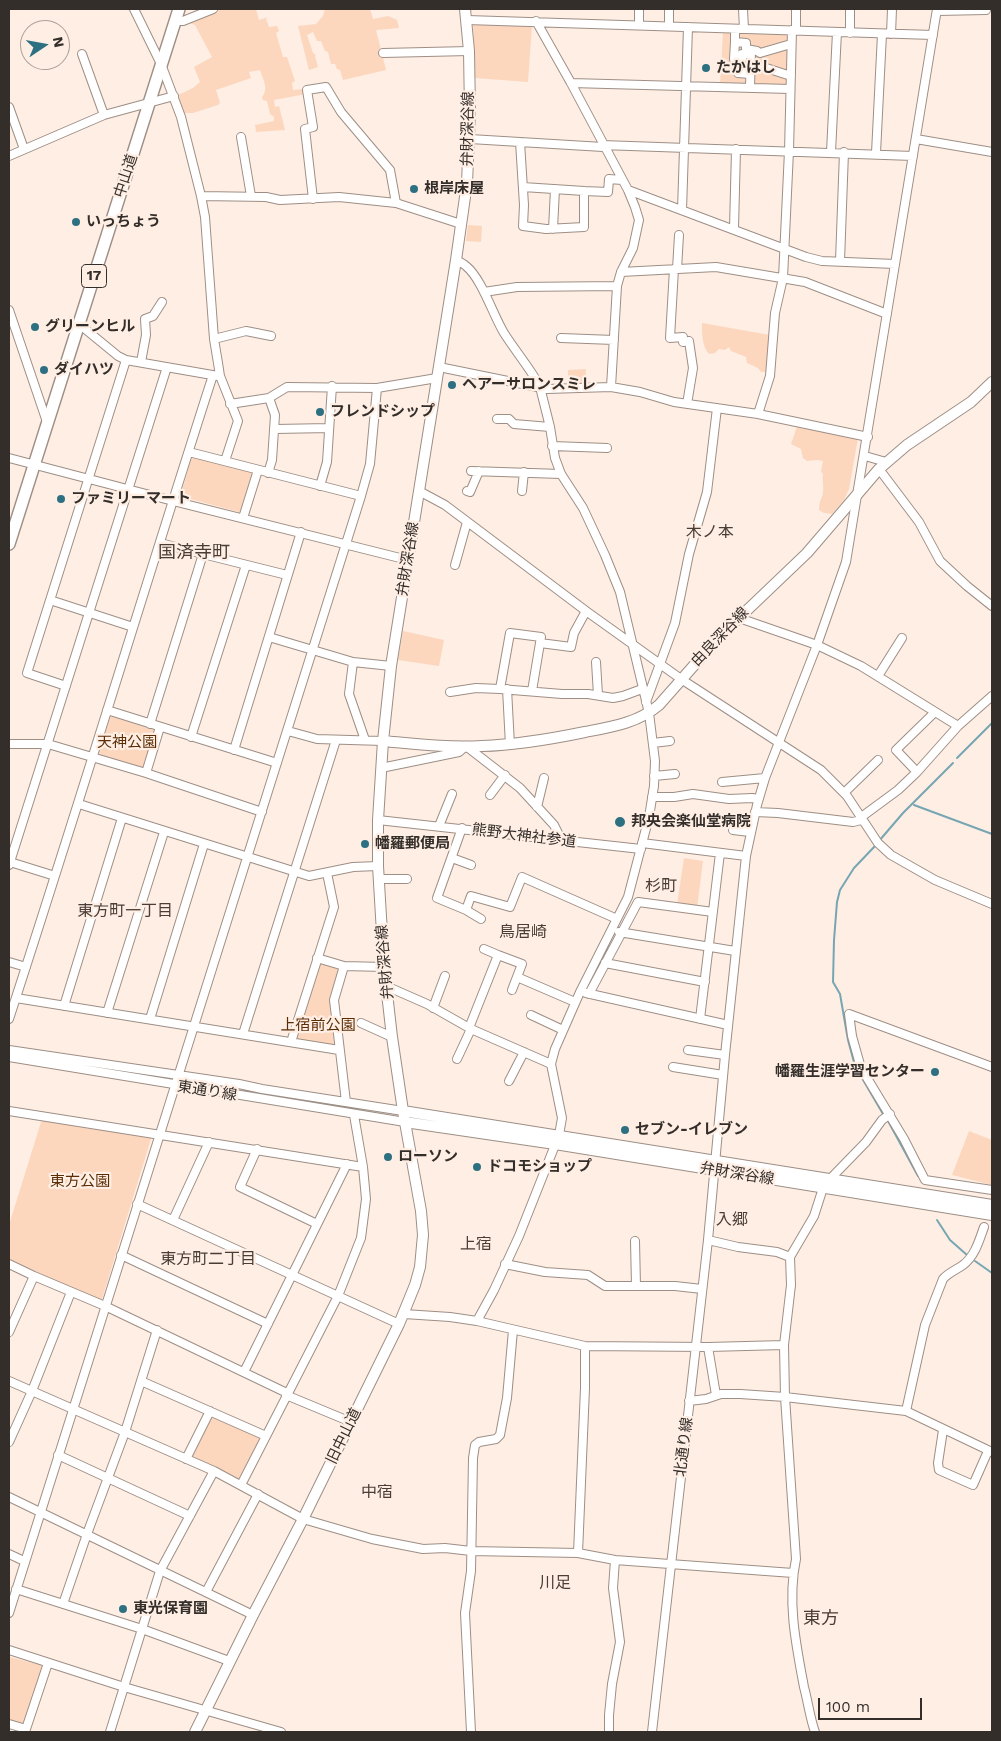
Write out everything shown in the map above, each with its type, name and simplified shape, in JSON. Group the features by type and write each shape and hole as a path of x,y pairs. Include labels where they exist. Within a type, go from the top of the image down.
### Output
{"highway":[{"name":"中山道","path":"9,544 179,9"}],"main road":[{"name":"弁財深谷線","path":"465,9 469,51 470,139 467,183 391,666 383,741 378,820 378,866 384,968 405,1122 557,1140"},
{"name":"由良深谷線","path":"383,741 466,746 510,745 618,726 649,713 659,705 705,651 807,553 882,465 907,445 971,402 992,382"},
{"name":"弁財深谷線","path":"403,1111 557,1140 716,1166 823,1188 992,1215"},
{"name":"旧中山道","path":"195,1732 303,1520 404,1314 415,1285 420,1268 423,1234 421,1211 405,1122"},
{"name":"弁財深谷線","path":"716,1166 830,1178 992,1205"}],"street":[{"path":"134,9 161,64 174,96 201,196 205,217 217,376 238,421 225,461"},
{"path":"175,21 183,21 213,9"},
{"path":"639,9 639,25"},
{"path":"669,9 669,26"},
{"path":"743,9 740,29 735,42 734,59 742,59 748,52 757,51 760,53 791,44"},
{"path":"758,414 770,376 775,313 783,278 789,151 791,44 796,9"},
{"path":"850,9 850,32"},
{"path":"891,34 892,9"},
{"path":"937,10 986,10"},
{"name":"北通り線","path":"652,1732 716,1166 735,951 746,856 758,799 765,778 817,645 846,562 937,10"},
{"path":"467,20 933,35"},
{"path":"536,21 628,190 638,220 633,248 621,272 617,286 611,387"},
{"path":"682,210 688,27"},
{"path":"831,152 837,32"},
{"path":"876,153 882,34"},
{"path":"735,42 746,43 750,71 750,88"},
{"path":"383,53 469,51"},
{"path":"760,53 760,66"},
{"path":"82,54 104,115"},
{"path":"738,73 750,71 760,66 791,76"},
{"path":"571,83 790,89"},
{"path":"314,199 305,129 313,127 307,90 326,87 350,124 390,170 396,203"},
{"path":"9,156 104,115 174,96"},
{"path":"9,107 24,149"},
{"path":"241,137 251,196"},
{"path":"470,139 603,146 876,153 913,156"},
{"path":"916,139 992,152"},
{"path":"520,142 523,226 553,229 584,227 584,191"},
{"path":"734,229 736,149"},
{"path":"840,262 844,152"},
{"path":"523,187 608,192 609,179 622,180"},
{"path":"553,229 555,189"},
{"path":"628,190 785,250 822,261 894,264"},
{"path":"201,196 251,196 280,200 339,197 396,203 461,224"},
{"path":"679,235 670,338 683,337 683,342 689,341 693,368 687,404"},
{"path":"456,260 467,266 484,292 504,332 540,387 550,427 552,446 561,474 581,504 613,573 649,713 653,744 654,776 652,797 630,889 580,992 550,1064 562,1118 557,1140 525,1221 478,1321"},
{"path":"621,272 716,267 805,282 887,314"},
{"path":"484,292 517,287 561,285 617,286"},
{"path":"142,362 146,335 145,318 154,316 162,302"},
{"path":"9,310 47,422"},
{"path":"79,324 118,356 126,360 217,376"},
{"path":"214,339 246,331 272,336"},
{"path":"561,338 614,340"},
{"path":"66,686 26,674 126,360"},
{"path":"439,366 550,389 611,387 687,404 758,414 868,437"},
{"path":"55,876 9,864 167,367"},
{"path":"9,1019 79,804 173,501 217,376"},
{"path":"230,404 269,398 287,387 377,388 437,378"},
{"path":"320,486 327,462 332,386"},
{"path":"9,1614 24,1561 347,544 370,464 377,388"},
{"path":"268,473 272,460 275,429 275,415 269,398"},
{"path":"646,702 675,623 689,554 707,492 717,408"},
{"path":"497,418 509,419 514,424 550,427"},
{"path":"275,429 329,428"},
{"path":"552,446 607,448"},
{"path":"189,452 361,496"},
{"path":"864,456 882,465 919,522 940,561 992,606"},
{"path":"9,458 408,560"},
{"path":"243,518 258,470"},
{"path":"467,491 470,492 475,471 561,474"},
{"path":"522,491 524,472"},
{"path":"419,490 445,505 586,611 681,679 811,762 844,793 883,849 898,860 942,884 992,904"},
{"path":"455,565 468,522"},
{"path":"234,750 300,532"},
{"path":"160,542 288,575"},
{"path":"150,724 203,554"},
{"path":"191,737 246,565"},
{"path":"50,600 133,627"},
{"path":"540,643 571,647 574,634 586,611"},
{"path":"739,618 817,645 878,676 958,726"},
{"path":"510,745 504,689 510,633 540,637 532,691"},
{"path":"269,637 354,662 391,666"},
{"path":"878,676 902,638"},
{"path":"354,662 349,694 365,740"},
{"path":"596,662 598,695"},
{"path":"450,692 476,688 618,697 642,689"},
{"path":"755,812 853,822 861,819 918,772 958,726 992,696"},
{"path":"107,710 277,763"},
{"path":"918,772 896,750 935,712"},
{"path":"146,773 160,727"},
{"path":"288,731 317,739 383,741"},
{"path":"243,1034 336,740"},
{"path":"653,744 670,741"},
{"path":"9,744 48,744 146,773 262,812"},
{"path":"381,768 459,752 466,746 505,775 538,807 554,825 562,840"},
{"path":"844,793 878,760"},
{"path":"654,776 675,774"},
{"path":"490,795 505,775"},
{"path":"538,807 544,778"},
{"path":"722,782 765,778"},
{"path":"652,797 674,797 692,791 729,799 758,799"},
{"path":"439,826 452,794"},
{"path":"79,804 294,873 309,876 353,867 378,866"},
{"path":"64,1006 122,818"},
{"name":"熊野大神社参道","path":"378,820 562,840 746,856"},
{"path":"462,828 437,898 466,910 481,919"},
{"path":"733,830 750,832"},
{"path":"106,1013 164,832"},
{"path":"150,1019 204,844"},
{"path":"700,1018 710,948 720,853"},
{"path":"452,858 471,865"},
{"path":"291,1042 334,906 327,873"},
{"path":"466,910 471,896 510,907 522,877 617,919"},
{"path":"379,879 407,879"},
{"path":"589,994 638,902 713,912"},
{"path":"611,931 735,951"},
{"path":"484,949 522,964 512,990"},
{"path":"457,1058 498,955"},
{"path":"317,958 344,966 384,968"},
{"path":"9,962 26,967"},
{"path":"605,963 705,982"},
{"path":"344,966 334,1000 346,1102"},
{"path":"433,1008 445,976"},
{"path":"518,977 576,1002"},
{"path":"386,986 470,1028 550,1064"},
{"path":"580,992 728,1025"},
{"path":"16,998 194,1025 340,1050"},
{"path":"992,1067 849,1014 852,1036 861,1068 890,1114 925,1180 992,1190"},
{"path":"530,1015 564,1030"},
{"path":"360,1023 392,1037"},
{"name":"東通り線","path":"9,1050 403,1111"},
{"path":"688,1050 725,1055"},
{"path":"510,1081 524,1052"},
{"name":"東通り線","path":"9,1057 175,1086 405,1122"},
{"path":"673,1067 723,1075"},
{"path":"9,1110 363,1167"},
{"path":"815,1732 802,1674 792,1611 793,1573 796,1559 785,1397 784,1345 791,1285 790,1257 814,1216 823,1188 830,1178 866,1142 882,1120 890,1114"},
{"path":"241,1485 338,1296 361,1238 366,1199 363,1167 354,1115"},
{"path":"173,1220 209,1142"},
{"path":"257,1150 240,1188 317,1224"},
{"path":"244,1372 346,1164"},
{"path":"137,1204 399,1324"},
{"path":"906,1411 925,1325 943,1279 946,1275 965,1264 975,1252 984,1227"},
{"path":"708,1240 738,1247 777,1252 790,1257"},
{"path":"635,1241 636,1286"},
{"path":"121,1255 268,1324"},
{"path":"9,1264 105,1306 287,1394 351,1422"},
{"path":"506,1264 545,1272 588,1275 605,1286 675,1286 702,1289"},
{"path":"9,1332 34,1276"},
{"path":"9,1442 32,1391 71,1292"},
{"path":"404,1314 450,1316 585,1346 708,1347 784,1345"},
{"path":"63,1604 125,1432 156,1330"},
{"path":"471,1732 465,1613 471,1571 474,1445 479,1442 496,1439 500,1435 507,1398 513,1330"},
{"path":"578,1553 585,1346"},
{"path":"708,1347 716,1395"},
{"path":"9,1381 214,1471 303,1520 372,1539 416,1548 578,1553 615,1560 793,1573"},
{"path":"141,1381 266,1436"},
{"path":"690,1400 706,1399 716,1395 740,1394 785,1397 906,1411 990,1451 973,1484 940,1470 938,1462 943,1430"},
{"path":"186,1459 210,1411"},
{"path":"58,1456 108,1477 190,1516"},
{"path":"110,1732 160,1571 214,1471"},
{"path":"206,1592 258,1494"},
{"path":"9,1497 253,1615"},
{"path":"9,1554 24,1561"},
{"path":"609,1732 612,1684 620,1642 613,1588 615,1560"},
{"path":"16,1588 142,1629 230,1661"},
{"path":"9,1650 124,1687 281,1732"},
{"path":"9,1724 26,1731 48,1663"}],"green space":[{"path":"218,9 256,9 259,20 268,17 266,19 269,27 277,26 279,31 276,33 283,57 287,57 295,81 292,83 293,90 305,89 306,94 274,100 275,107 279,106 285,130 256,132 255,125 274,121 267,101 263,100 262,97 265,87 260,70 249,72 251,78 216,90 220,103 218,105 193,113 183,113 176,96 193,88 200,82 194,67 212,57 195,25 187,22"},
{"path":"325,9 370,9 373,19 388,16 397,20 399,28 376,30 386,70 343,80 340,70 337,69 335,64 331,64 328,52 325,51 321,41 317,41 313,32 307,35 313,53 316,55 318,67 309,70 298,26 316,24 323,16"},
{"path":"473,24 532,25 528,82 475,78"},
{"path":"723,32 786,34 789,36 787,84 785,86 720,84"},
{"path":"468,225 482,226 481,242 466,241"},
{"path":"702,323 770,335 768,372 761,372 758,368 747,363 746,357 731,351 729,347 725,350 719,349 715,353 709,354 704,344"},
{"path":"586,369 585,385 568,386 568,370"},
{"path":"798,424 858,438 849,489 844,500 832,514 819,510 819,504 823,495 823,474 821,472 823,461 807,461 803,458 801,449 791,444"},
{"path":"195,457 253,472 254,475 243,510 239,512 183,497 181,494 191,459"},
{"path":"403,631 444,640 439,666 398,660"},
{"name":"天神公園","path":"112,716 155,730 156,732 143,769 101,756 99,752"},
{"path":"684,858 703,861 697,908 677,905"},
{"name":"上宿前公園","path":"322,963 339,968 341,971 332,999 337,1044 335,1046 298,1040 296,1037 319,964"},
{"name":"東方公園","path":"44,1119 149,1136 151,1139 102,1299 97,1300 9,1259 9,1225 41,1122"},
{"path":"969,1131 992,1140 992,1185 952,1175"},
{"path":"209,1417 215,1417 262,1437 243,1476 237,1479 193,1460 192,1456"},
{"path":"9,1657 41,1665 43,1668 25,1723 22,1725 9,1721"}],"waterway":[{"path":"957,758 992,723"},
{"path":"879,841 903,813 953,763"},
{"path":"914,805 992,834"},
{"path":"876,845 854,868 840,890 837,902 834,940 833,982 840,994 848,1040 855,1066 883,1114"},
{"path":"888,1121 918,1176"},
{"path":"937,1220 950,1240 967,1255"},
{"path":"975,1261 992,1273"}],"place":[{"name":"たかはし","path":"706,68"},
{"name":"根岸床屋","path":"414,189"},
{"name":"いっちょう","path":"76,222"},
{"name":"グリーンヒル","path":"35,327"},
{"name":"ダイハツ","path":"44,370"},
{"name":"ヘアーサロンスミレ","path":"452,385"},
{"name":"フレンドシップ","path":"320,412"},
{"name":"ファミリーマート","path":"61,499"},
{"name":"邦央会楽仙堂病院","path":"620,822"},
{"name":"幡羅郵便局","path":"365,844"},
{"name":"幡羅生涯学習センター","path":"935,1072"},
{"name":"セブン-イレブン","path":"625,1130"},
{"name":"ローソン","path":"388,1157"},
{"name":"ドコモショップ","path":"477,1167"},
{"name":"東光保育園","path":"123,1609"}],"district":[{"name":"木ノ本","path":"710,532"},
{"name":"国済寺町","path":"194,553"},
{"name":"杉町","path":"661,886"},
{"name":"東方町一丁目","path":"125,911"},
{"name":"鳥居崎","path":"523,932"},
{"name":"入郷","path":"732,1220"},
{"name":"上宿","path":"476,1244"},
{"name":"東方町二丁目","path":"208,1259"},
{"name":"中宿","path":"377,1492"},
{"name":"川足","path":"555,1583"},
{"name":"東方","path":"821,1619"}]}
